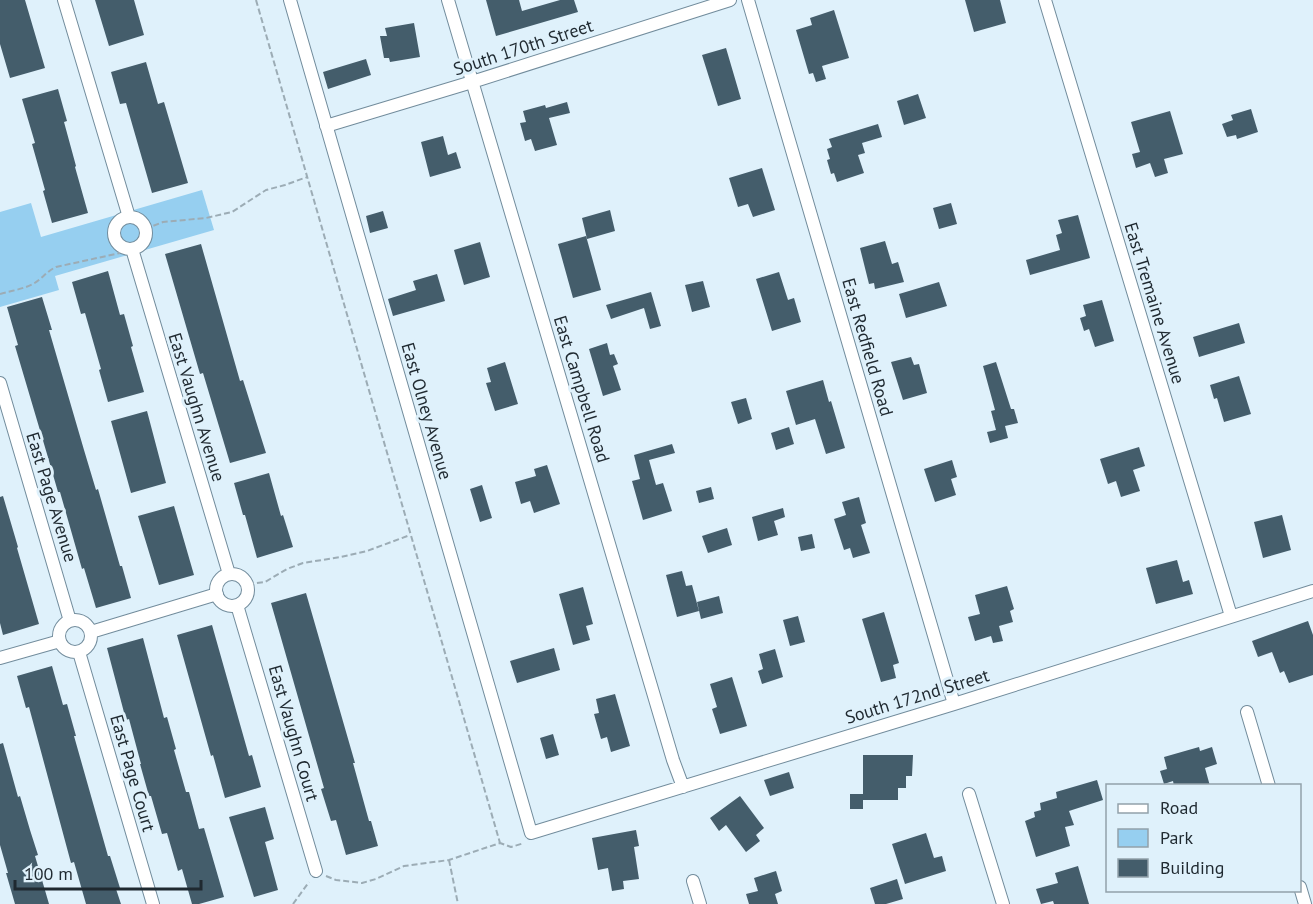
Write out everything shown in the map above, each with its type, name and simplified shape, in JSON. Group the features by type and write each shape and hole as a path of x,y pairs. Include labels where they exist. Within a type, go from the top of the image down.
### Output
{"street":[{"path":"64,0 129,217"},
{"name":"East Olney Avenue","path":"290,0 531,833"},
{"name":"East Campbell Road","path":"448,0 666,737 683,786"},
{"name":"South 170th Street","path":"326,126 730,0"},
{"name":"East Redfield Road","path":"748,0 954,704"},
{"name":"East Tremaine Avenue","path":"1045,0 1231,616"},
{"path":"129,217 138,219 145,229 143,242 137,248 128,249 116,242 114,232 117,223 122,219 129,217"},
{"name":"East Vaughn Avenue","path":"128,249 228,574"},
{"name":"East Page Avenue","path":"0,383 70,621"},
{"path":"228,574 240,576 248,584 246,599 237,605 224,604 217,594 216,588 219,581 228,574"},
{"name":"South 172nd Street","path":"531,833 954,704 1313,591"},
{"path":"91,632 217,594"},
{"name":"East Vaughn Court","path":"237,605 316,871"},
{"path":"70,621 81,621 88,626 91,632 89,645 79,652 68,650 60,641 61,629 70,621"},
{"path":"0,658 60,641"},
{"name":"East Page Court","path":"79,652 153,904"},
{"path":"1247,712 1268,784"},
{"path":"969,795 1004,904"},
{"path":"693,881 700,904"}],"path":[{"path":"256,0 500,843 449,860 404,866 362,883 336,880 316,871 293,904"},
{"path":"145,229 163,222 206,218 232,212 266,190 307,177"},
{"path":"0,294 32,284 56,267 128,249"},
{"path":"248,584 265,582 303,563 367,551 410,535"},
{"path":"449,860 458,904"}],"green space":[{"path":"202,190 214,230 55,276 59,290 0,307 0,212 31,203 41,237"}],"building":[{"path":"0,0 25,0 45,68 10,78 0,44"},
{"path":"95,0 134,0 144,35 109,46"},
{"path":"486,0 519,0 522,11 560,0 574,0 578,12 496,36"},
{"path":"965,0 1000,0 1006,23 974,32"},
{"path":"834,10 849,58 822,66 826,79 816,82 813,73 809,74 796,30 812,25 810,18"},
{"path":"414,23 420,57 390,62 389,58 384,58 380,36 387,36 385,28"},
{"path":"726,48 741,99 718,106 702,55"},
{"path":"366,59 371,75 328,89 323,72"},
{"path":"146,62 158,104 164,102 188,183 152,193 126,103 120,104 111,72"},
{"path":"58,89 67,121 64,122 88,213 52,223 32,144 35,143 22,99"},
{"path":"918,94 926,118 904,125 897,101"},
{"path":"567,102 570,113 549,118 557,145 535,151 531,139 525,141 520,123 526,122 523,111"},
{"path":"1251,109 1258,132 1237,139 1236,135 1227,137 1222,124 1233,120 1231,115"},
{"path":"1170,111 1183,154 1164,159 1168,173 1155,177 1150,163 1136,168 1132,154 1140,152 1131,122"},
{"path":"878,124 882,137 862,143 865,153 858,155 864,173 837,182 834,173 831,174 827,160 830,159 827,149 832,147 829,139"},
{"path":"443,136 448,155 456,152 461,168 430,177 421,142"},
{"path":"762,168 775,210 753,217 748,204 738,207 729,178"},
{"path":"951,203 957,224 939,229 933,208"},
{"path":"610,210 615,231 587,239 582,218"},
{"path":"383,211 388,228 370,233 366,216"},
{"path":"1078,215 1090,258 1030,275 1026,260 1060,250 1056,235 1062,233 1058,220"},
{"path":"586,236 601,290 573,298 558,244"},
{"path":"885,241 892,264 898,262 904,282 875,289 874,283 869,284 860,248"},
{"path":"480,242 490,277 464,285 454,250"},
{"path":"201,244 240,381 243,380 266,453 230,463 203,373 200,374 165,254"},
{"path":"108,271 120,315 124,314 144,392 108,402 85,313 81,314 72,282"},
{"path":"779,272 788,300 794,298 801,322 772,331 756,279"},
{"path":"437,274 445,301 393,316 388,299 416,290 413,281"},
{"path":"703,281 710,307 692,312 685,285"},
{"path":"939,282 947,306 906,318 899,294"},
{"path":"651,292 661,326 650,329 644,308 611,319 606,305"},
{"path":"42,297 52,330 49,330 84,450 131,598 96,608 84,568 82,569 60,492 58,492 15,346 18,345 7,307"},
{"path":"1102,300 1114,341 1095,347 1089,329 1084,331 1080,318 1086,316 1083,305"},
{"path":"1239,323 1245,343 1199,357 1193,337"},
{"path":"607,343 610,355 614,354 618,364 613,366 621,390 603,396 589,349"},
{"path":"911,357 914,365 919,364 927,393 903,400 891,362"},
{"path":"505,362 518,404 495,411 486,383 491,382 487,368"},
{"path":"996,362 1011,409 1014,409 1018,423 1005,426 1008,438 990,443 987,432 996,430 991,411 995,410 983,366"},
{"path":"1239,376 1251,414 1224,422 1217,398 1214,399 1210,385"},
{"path":"823,380 845,448 826,454 815,419 796,425 786,391"},
{"path":"746,398 752,419 738,424 731,402"},
{"path":"147,411 166,483 131,493 111,421"},
{"path":"789,427 794,444 776,450 771,433"},
{"path":"672,444 675,453 649,460 656,485 663,483 672,511 643,520 632,481 640,479 634,455"},
{"path":"1139,447 1145,466 1133,470 1140,491 1121,497 1116,481 1108,484 1100,459"},
{"path":"952,460 957,477 951,479 956,495 935,502 924,469"},
{"path":"547,465 560,504 534,513 530,501 521,504 515,482 536,476 534,469"},
{"path":"269,473 281,516 283,515 293,547 257,558 234,483"},
{"path":"482,485 492,518 480,522 470,489"},
{"path":"711,487 714,499 699,503 696,491"},
{"path":"3,496 39,624 3,635 0,623 0,497"},
{"path":"859,497 866,523 861,525 870,553 853,558 850,548 844,550 834,519 846,515 842,502"},
{"path":"174,506 194,575 159,585 138,516"},
{"path":"783,508 785,517 774,521 778,535 758,541 752,517"},
{"path":"1282,515 1291,550 1263,558 1254,522"},
{"path":"727,528 732,545 708,553 702,536"},
{"path":"812,534 815,548 801,551 798,537"},
{"path":"1177,560 1183,582 1189,580 1193,594 1156,604 1146,568"},
{"path":"682,571 686,586 692,585 699,611 677,617 666,575"},
{"path":"1007,586 1014,609 1010,611 1013,622 999,626 1003,641 993,643 991,636 975,641 968,617 980,614 975,595"},
{"path":"583,587 593,624 586,626 590,640 573,645 559,594"},
{"path":"306,593 355,763 353,763 369,821 371,821 378,846 346,855 336,820 331,821 321,789 324,788 271,603"},
{"path":"719,596 723,613 701,619 697,602"},
{"path":"884,612 899,663 893,665 896,678 881,682 862,619"},
{"path":"798,616 805,642 790,646 783,620"},
{"path":"1308,621 1313,635 1313,675 1289,683 1284,671 1280,673 1272,652 1258,657 1252,641"},
{"path":"212,625 249,756 252,755 261,787 225,798 177,635"},
{"path":"143,638 164,718 167,717 176,749 174,750 186,792 189,792 199,829 204,828 224,897 199,904 192,904 182,869 178,871 167,833 162,834 151,796 149,796 129,719 126,720 107,648"},
{"path":"554,648 560,670 517,683 510,661"},
{"path":"775,649 783,677 762,684 758,671 763,669 759,654"},
{"path":"52,666 63,705 67,704 108,856 110,856 120,888 116,889 121,904 86,904 74,862 71,863 29,707 26,708 17,676"},
{"path":"732,677 747,726 720,734 712,709 717,707 710,684"},
{"path":"615,694 630,746 611,752 607,737 601,739 594,714 599,713 596,699"},
{"path":"553,734 559,755 546,759 540,738"},
{"path":"3,743 38,855 35,856 49,904 15,904 6,873 8,873 0,845 0,744"},
{"path":"1199,747 1200,751 1212,747 1217,764 1205,768 1209,784 1174,784 1173,781 1164,784 1160,771 1167,769 1164,757"},
{"path":"863,755 913,755 912,776 906,776 906,788 898,788 898,800 863,800"},
{"path":"789,772 794,788 770,796 764,780"},
{"path":"1097,780 1103,800 1069,811 1074,825 1065,827 1070,846 1036,857 1025,821 1035,817 1034,812 1041,810 1040,803 1057,798 1056,792"},
{"path":"850,794 863,794 863,809 850,809"},
{"path":"740,796 764,828 756,835 760,841 746,852 726,825 719,831 710,818"},
{"path":"265,807 274,839 265,842 278,890 254,897 229,817"},
{"path":"636,830 639,846 634,847 639,879 623,881 624,889 612,891 608,868 598,870 592,838"},
{"path":"926,833 934,858 942,856 946,871 905,884 892,844"},
{"path":"1078,866 1089,904 1054,904 1053,901 1041,904 1036,889 1058,883 1055,873"},
{"path":"776,871 782,891 775,894 778,904 749,904 746,894 758,891 754,878"},
{"path":"897,879 903,899 886,904 875,904 870,888"}]}
